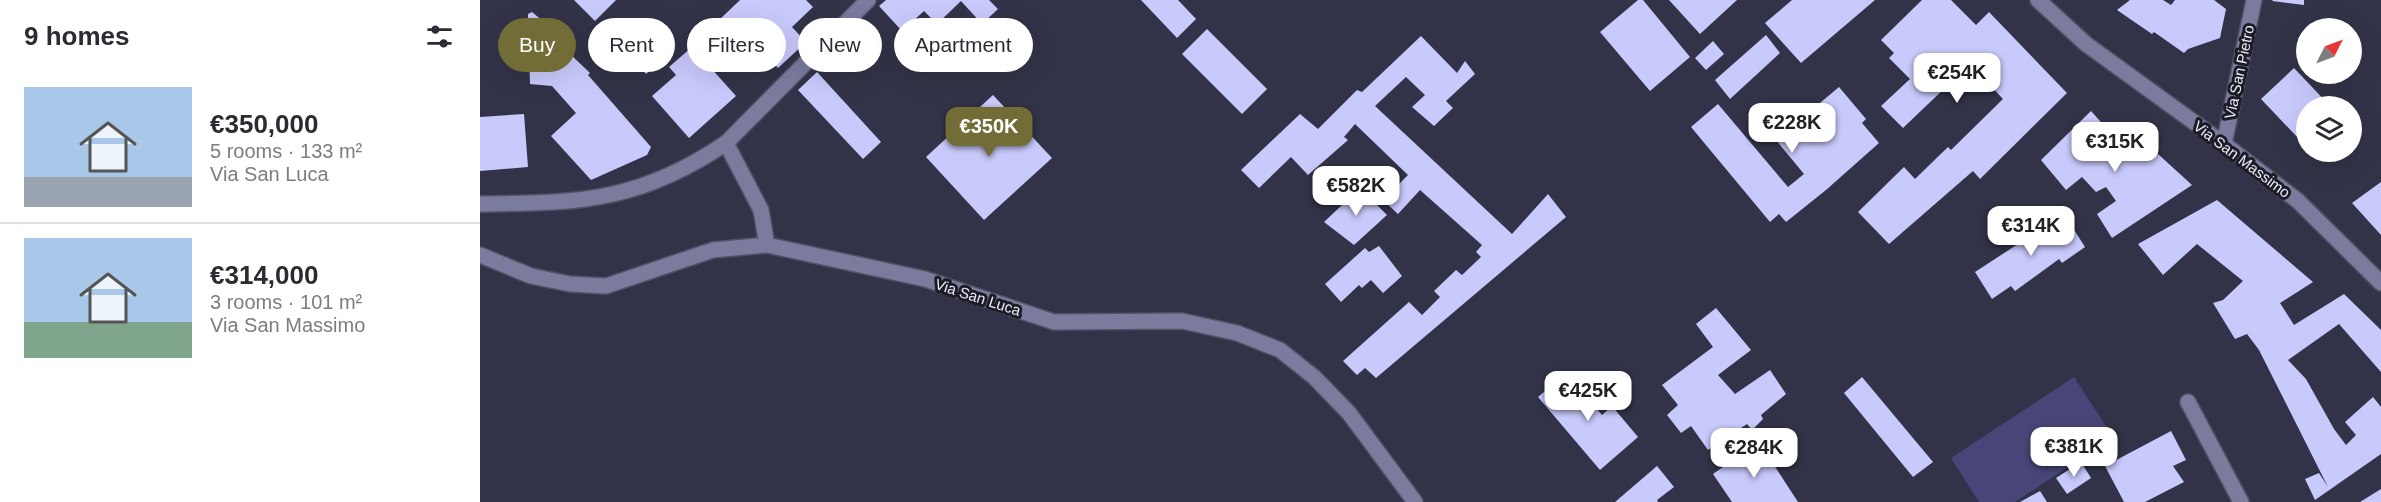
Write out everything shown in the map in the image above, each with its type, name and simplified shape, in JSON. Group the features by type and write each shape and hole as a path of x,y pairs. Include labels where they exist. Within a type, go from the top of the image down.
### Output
{"street":[{"path":"480,204 549,203 613,195 661,179 706,156 726,143 868,0"},
{"name":"Via San Massimo","path":"2038,0 2086,44 2298,201 2381,283"},
{"name":"Via San Pietro","path":"2224,144 2254,0"},
{"path":"726,143 761,210 767,245"},
{"name":"Via San Luca","path":"480,255 531,276 570,284 606,286 713,250 767,245 925,279 1054,322 1182,321 1237,333 1280,350 1314,377 1349,413 1415,502"},
{"path":"2188,402 2241,502"}],"shaded area":[{"path":"2074,377 2113,437 2015,502 1979,502 1951,458"}],"building":[{"path":"574,0 616,0 598,18 592,18"},
{"path":"740,0 806,0 813,7 801,18 798,18 798,21 792,27 798,33 798,49 786,61 786,18 721,18"},
{"path":"886,0 989,0 998,9 988,18 977,18 961,1 943,18 931,18 924,11 916,18 894,18 894,22 879,6"},
{"path":"1141,0 1178,0 1196,19 1177,38"},
{"path":"1638,0 1643,0 1690,57 1650,91 1600,32"},
{"path":"1669,0 1737,0 1700,34"},
{"path":"1792,0 1875,0 1801,63 1765,23"},
{"path":"1922,0 1951,0 1976,25 1989,12 2067,93 1980,179 1973,171 1889,244 1858,212 1904,167 1915,179 1948,147 1951,150 2003,99 1970,64 1903,128 1881,106 1910,79 1889,58 1894,53 1881,40"},
{"path":"2130,0 2163,0 2171,5 2175,0 2214,0 2226,9 2220,38 2188,49 2184,53 2117,10"},
{"path":"2304,0 2304,5 2272,1"},
{"path":"532,12 539,18 528,18 528,14"},
{"path":"1207,29 1267,89 1242,114 1182,54"},
{"path":"1766,35 1780,53 1730,99 1715,80"},
{"path":"1421,36 1457,73 1465,61 1475,74 1446,101 1453,108 1434,126 1412,107 1425,95 1406,77 1375,106 1512,234 1548,194 1566,217 1376,378 1365,368 1357,375 1343,361 1409,302 1422,315 1440,297 1434,291 1456,270 1462,275 1481,257 1476,252 1482,245 1420,190 1398,214 1383,200 1408,175 1355,124 1344,137 1348,140 1308,175 1291,157 1259,188 1241,170 1300,114 1318,129 1357,90 1362,92"},
{"path":"1713,41 1724,54 1706,70 1695,58"},
{"path":"687,51 687,72 714,72 736,96 689,138 652,96 676,75 673,72 675,62"},
{"path":"576,60 590,73 588,75 651,147 647,155 591,180 551,136 576,113 552,86 530,84 530,72 576,72"},
{"path":"2294,68 2296,84 2309,84 2321,96 2296,96 2296,136 2261,99"},
{"path":"817,72 881,142 863,159 798,90"},
{"path":"1839,87 1866,119 1862,123 1879,143 1786,222 1779,214 1770,222 1691,127 1718,104 1788,187 1804,174 1776,140"},
{"path":"993,95 1052,158 984,220 926,157"},
{"path":"2091,111 2118,141 2127,132 2151,159 2158,154 2192,185 2112,238 2097,214 2116,201 2106,187 2096,192 2082,177 2066,190 2041,160"},
{"path":"524,114 528,167 480,171 480,117"},
{"path":"2381,182 2381,235 2352,203"},
{"path":"1360,188 1387,215 1354,245 1324,222"},
{"path":"2217,200 2313,282 2280,303 2294,325 2344,294 2381,330 2381,372 2339,324 2288,360 2306,379 2334,429 2346,445 2356,435 2345,422 2373,397 2381,407 2381,454 2315,500 2305,479 2319,473 2328,487 2259,350 2247,334 2235,339 2213,303 2223,300 2243,281 2197,244 2163,275 2138,244"},
{"path":"2064,214 2085,247 2062,263 2059,259 2015,291 2011,286 1992,299 1975,272"},
{"path":"1379,246 1402,276 1383,293 1371,280 1362,288 1359,285 1341,302 1325,284 1365,248 1369,252"},
{"path":"1716,308 1751,350 1718,375 1735,394 1770,370 1786,394 1761,415 1763,419 1752,430 1747,424 1708,450 1691,426 1681,433 1667,415 1678,405 1662,385 1713,347 1696,324"},
{"path":"1566,373 1602,415 1612,406 1638,437 1600,470 1538,397"},
{"path":"1862,377 1933,462 1913,477 1844,393"},
{"path":"2171,431 2186,460 2173,466 2184,482 2145,502 2124,502 2105,466"},
{"path":"1759,442 1798,502 1732,502 1713,474"},
{"path":"2081,462 2091,478 2067,494 2056,478"},
{"path":"1657,466 1674,487 1657,500 1658,502 1615,502"},
{"path":"2381,489 2381,502 2360,502"},
{"path":"2040,491 2047,502 2020,502"}]}
